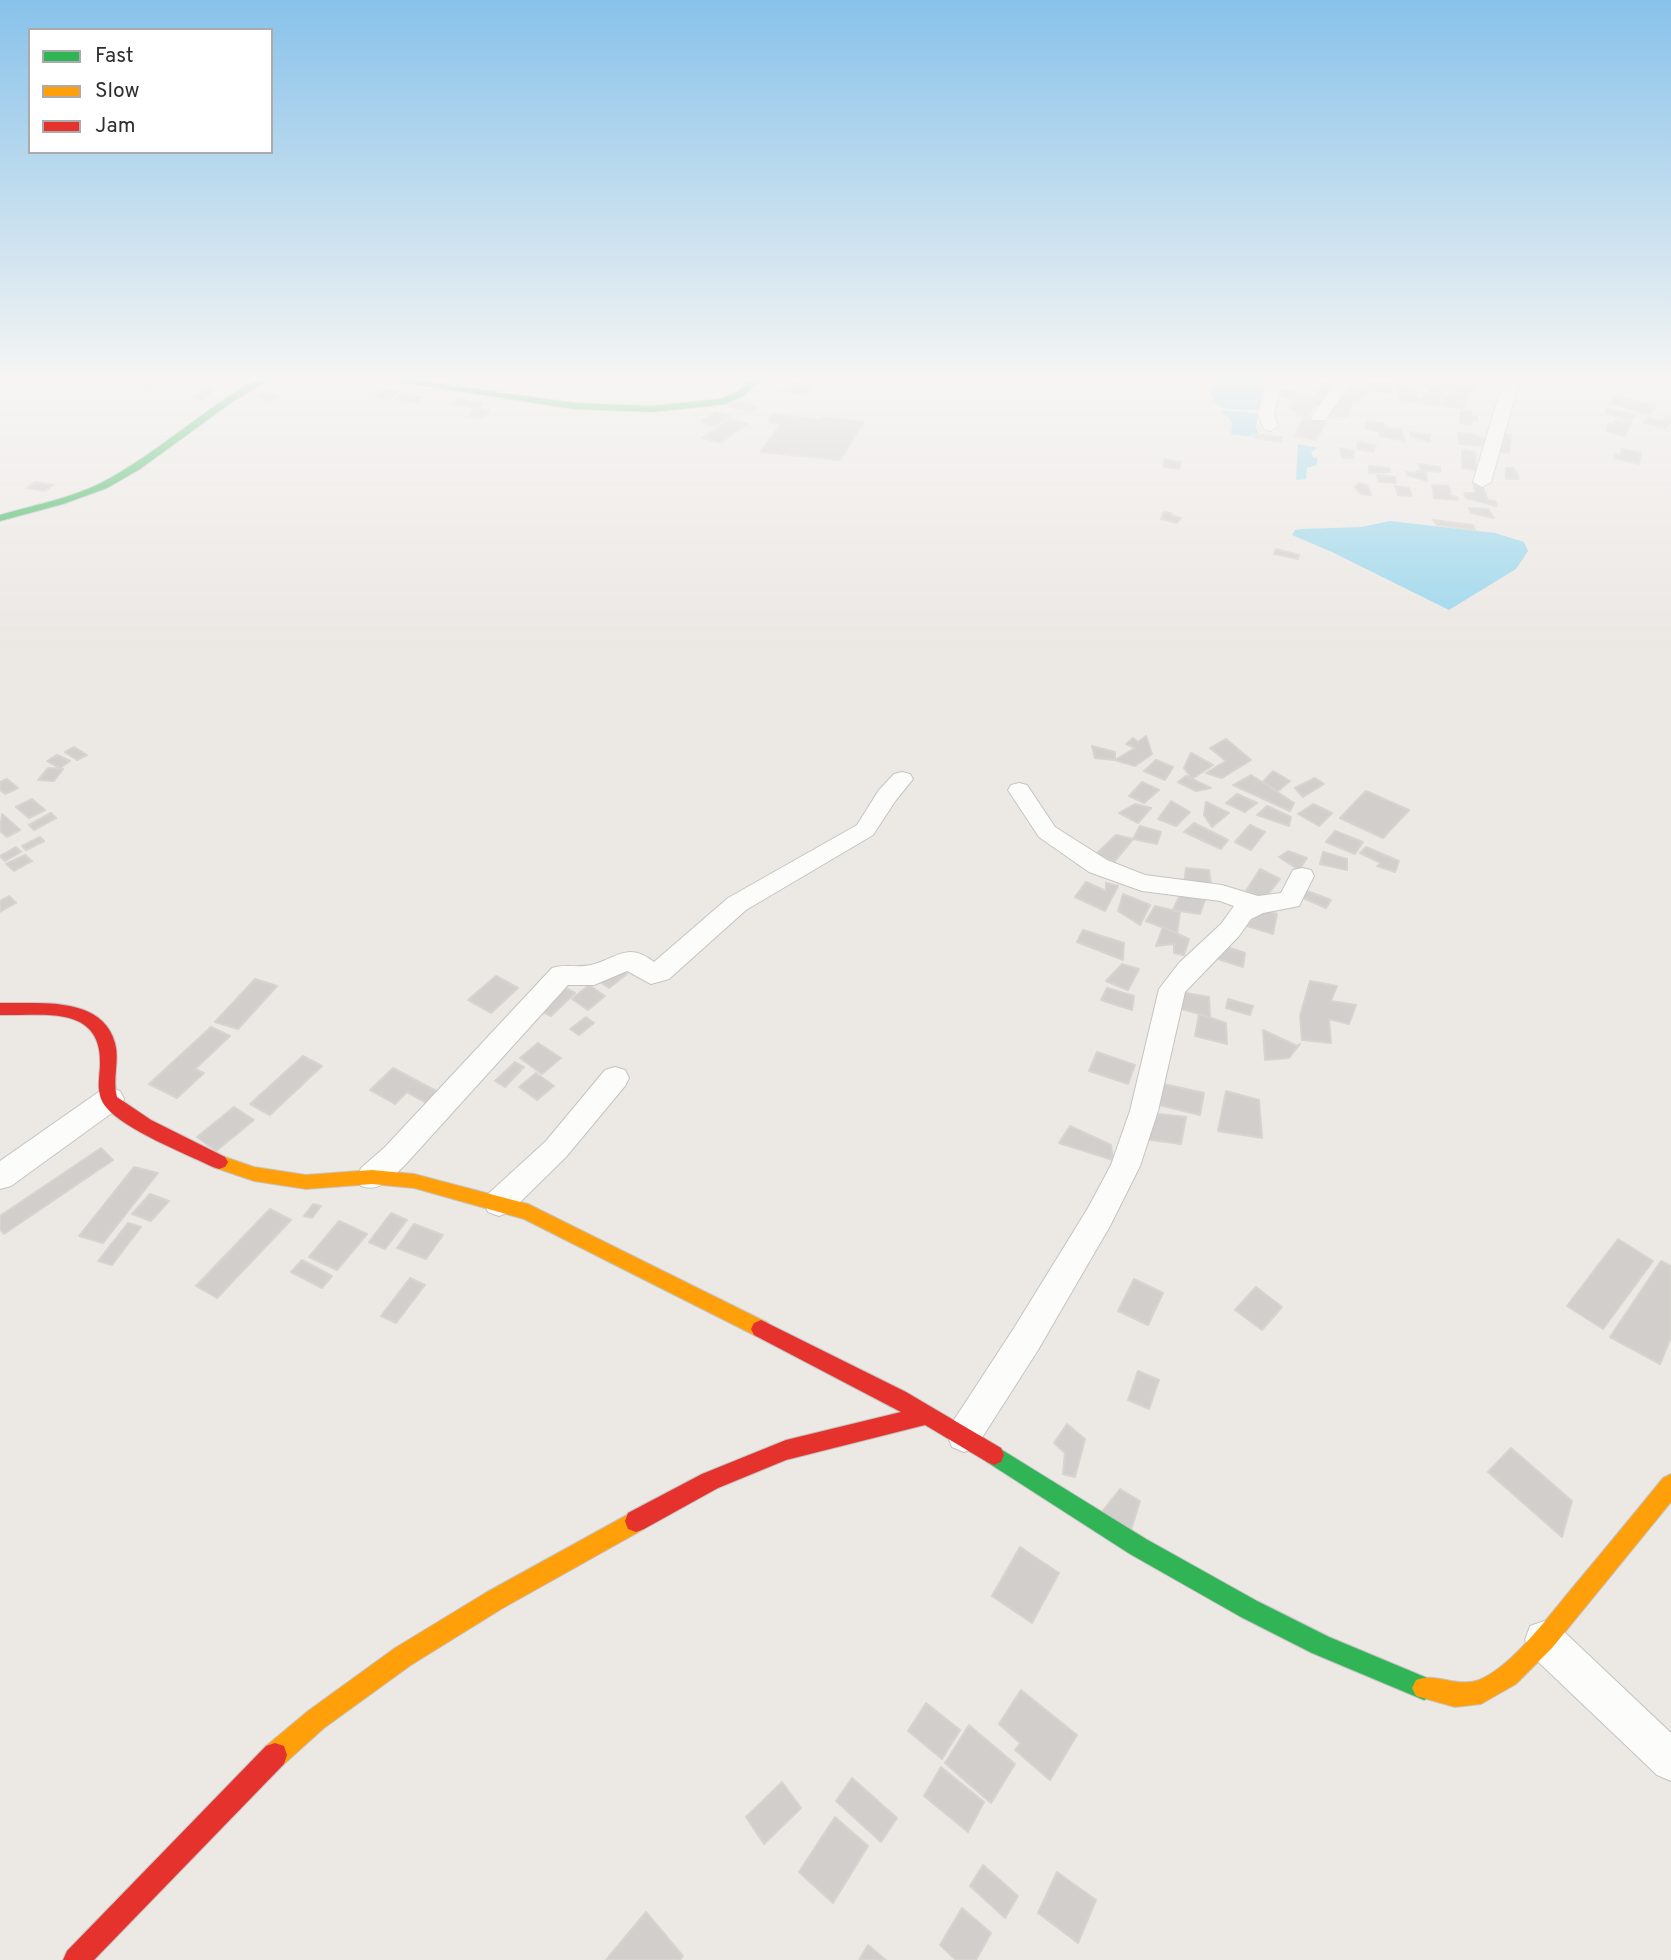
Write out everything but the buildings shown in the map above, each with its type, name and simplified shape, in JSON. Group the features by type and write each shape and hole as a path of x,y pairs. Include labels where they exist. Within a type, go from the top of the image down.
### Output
{"street":[{"path":"0,518 92,492 115,481 130,469"},
{"path":"1482,482 1486,469"},
{"path":"372,1177 395,1156 561,975 594,975 624,961 637,963 651,974 660,972 737,904 810,860 855,838 872,821 887,795 902,779"},
{"path":"1019,790 1054,839 1110,872 1154,886 1222,893 1257,905"},
{"path":"964,1435 1026,1339 1099,1217 1125,1166 1144,1111 1172,989 1230,930 1242,913 1257,905 1290,900 1302,876"},
{"path":"0,1009 86,1016 105,1031 110,1048 110,1099 129,1115 180,1144 229,1167 285,1181 372,1177 414,1181 528,1212 595,1243 964,1435 1079,1512 1174,1569 1290,1631 1426,1689 1455,1695 1481,1692 1508,1676 1544,1640 1671,1485"},
{"path":"499,1203 556,1149 615,1078"},
{"path":"0,1177 110,1099"},
{"path":"76,1960 253,1775 307,1726 372,1676 427,1640 565,1560 710,1481 786,1450 927,1415"},
{"path":"1544,1640 1671,1761"}],"water":[{"path":"1297,469 1307,469 1306,479 1296,480"},
{"path":"1390,521 1495,533 1524,542 1528,551 1516,569 1449,610 1292,535 1295,530 1302,529 1361,527"}],"traffic: fast":[{"path":"0,518 89,492 132,469"},
{"path":"994,1455 1065,1502 1212,1589 1321,1645 1424,1688"}],"traffic: slow":[{"path":"219,1162 254,1174 306,1182 372,1177 414,1181 528,1212 761,1329"},
{"path":"1424,1688 1455,1695 1481,1692 1508,1676 1544,1640 1671,1485"},
{"path":"275,1755 359,1687 403,1657 541,1573 636,1521"}],"traffic: jam":[{"path":"0,1009 56,1010 89,1018 100,1028 107,1043 107,1089 111,1102 145,1125 219,1162"},
{"path":"761,1329 899,1399 994,1455"},
{"path":"636,1521 710,1481 786,1450 927,1415"},
{"path":"76,1960 275,1755"}]}
